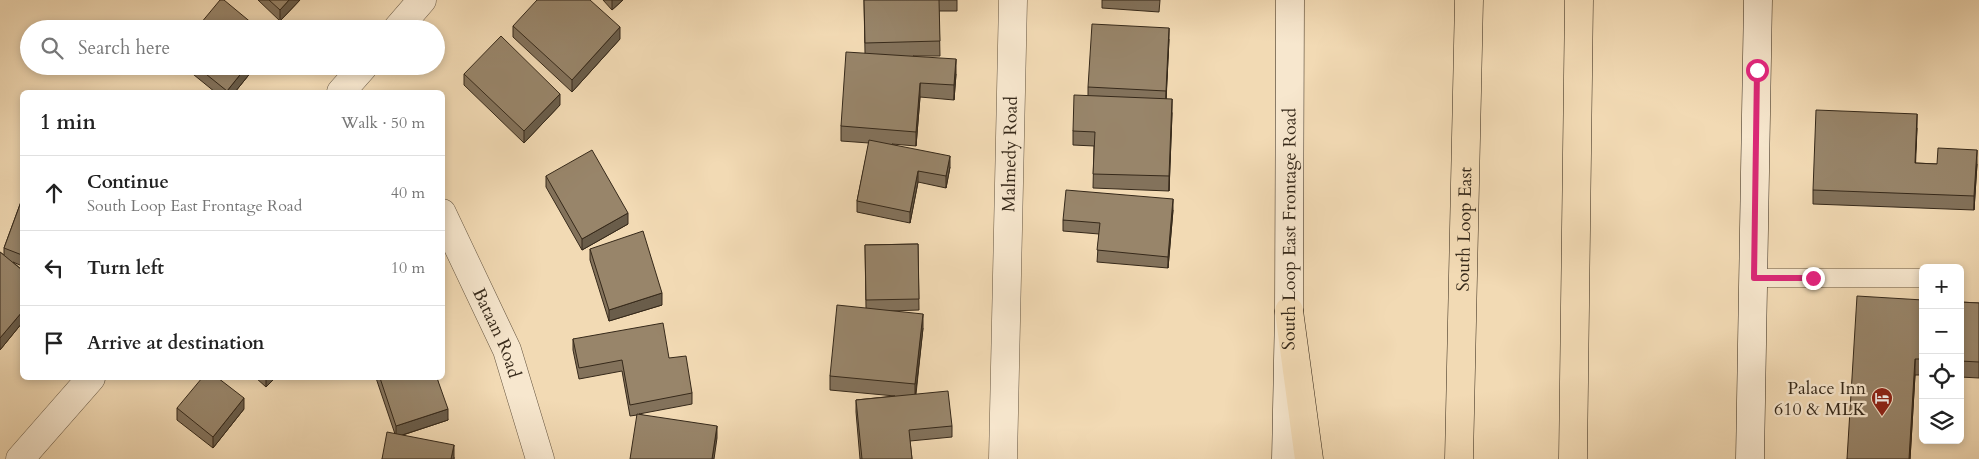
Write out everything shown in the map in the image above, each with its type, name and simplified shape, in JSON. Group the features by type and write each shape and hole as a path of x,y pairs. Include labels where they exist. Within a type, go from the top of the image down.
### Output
{"highway":[{"name":"South Loop East","path":"1459,459 1469,0"},
{"path":"1573,459 1580,0"},
{"path":"1289,311 1309,459"}],"main road":[{"path":"405,20 422,0"},
{"name":"Malmedy Road","path":"1003,459 1013,0"},
{"name":"South Loop East Frontage Road","path":"1286,459 1289,311 1290,0"},
{"path":"1750,459 1758,0"},
{"path":"343,90 356,75"},
{"name":"Bataan Road","path":"445,219 507,350 540,459"},
{"path":"20,459 89,380"}],"lane":[{"path":"1754,278 1919,278"}],"building":[{"path":"220,0 224,0 248,20 203,20"},
{"path":"269,0 289,0 280,10"},
{"path":"537,0 590,0 620,27 572,80 513,26"},
{"path":"864,0 939,0 940,41 865,43"},
{"path":"1092,24 1169,28 1166,91 1088,87"},
{"path":"501,36 560,94 524,131 464,74"},
{"path":"846,52 956,59 954,85 920,83 916,132 841,126"},
{"path":"207,75 240,75 226,90"},
{"path":"1074,95 1172,99 1169,176 1093,174 1095,132 1073,131"},
{"path":"1816,110 1917,114 1915,163 1937,164 1938,148 1977,150 1974,196 1813,190"},
{"path":"869,140 950,156 946,176 918,171 910,212 857,201"},
{"path":"592,150 628,213 582,239 546,176"},
{"path":"1066,190 1173,199 1168,257 1097,250 1100,223 1063,220"},
{"path":"20,204 20,254 4,248"},
{"path":"643,231 662,293 609,310 590,249"},
{"path":"918,244 919,299 866,300 865,245"},
{"path":"0,252 20,268 20,314 0,338"},
{"name":"Palace Inn 610 & MLK","path":"1857,296 1919,300 1919,359 1915,359 1909,459 1847,459"},
{"path":"1964,302 1979,303 1979,362 1964,361"},
{"path":"837,305 923,314 915,384 830,376"},
{"path":"663,323 669,358 686,356 692,393 630,405 622,360 579,368 573,339"},
{"path":"200,380 221,380 244,398 213,437 177,408"},
{"path":"381,380 438,380 448,409 396,426"},
{"path":"948,391 952,426 909,430 912,459 862,459 856,400"},
{"path":"637,414 717,426 712,459 630,459"},
{"path":"387,432 454,445 451,459 382,459"}],"place":[{"name":"Palace Inn 610 & MLK","path":"1882,417"}],"route":[{"path":"1757,70 1754,278 1813,278"}]}
